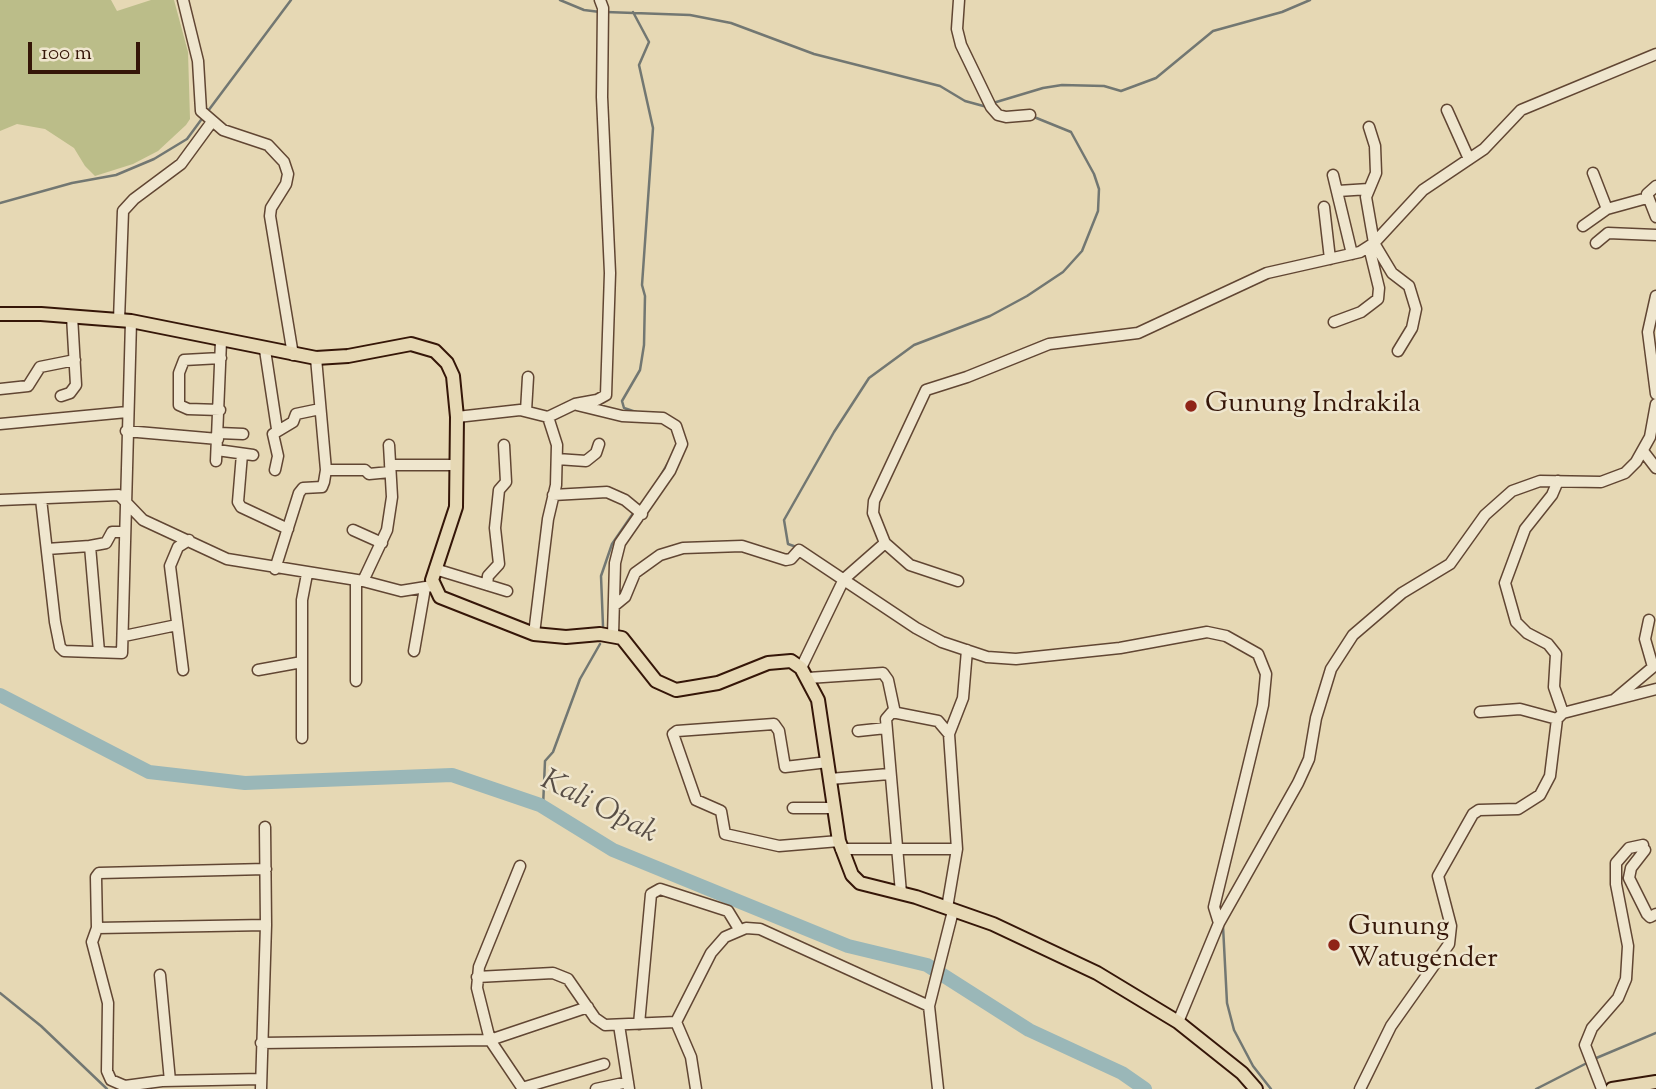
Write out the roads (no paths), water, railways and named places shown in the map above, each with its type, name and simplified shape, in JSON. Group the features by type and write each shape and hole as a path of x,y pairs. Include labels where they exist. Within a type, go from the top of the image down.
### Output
{"main road":[{"path":"0,314 125,321 316,358 348,356 411,344 427,347 439,354 450,368 456,386 457,417 454,520 429,587 440,597 534,634 566,637 613,635 629,644 656,681 676,690 718,682 782,660 804,673 818,699 840,845 852,875 860,883 901,893 1029,938 1097,973 1178,1022 1242,1073 1256,1089"},
{"path":"1612,1089 1656,1082"}],"street":[{"path":"183,0 198,61 200,104 211,123 223,130 268,145 284,162 288,174 286,184 271,208 270,216 293,355"},
{"path":"959,0 957,29 961,45 991,107 998,115 1006,117 1030,115"},
{"path":"457,417 526,411 548,417 575,404 602,399 608,390 610,273 605,187 602,8"},
{"path":"958,581 909,565 885,543 876,522 874,502 926,390 967,377 1049,344 1138,333 1267,273 1352,254 1371,245 1419,194 1469,159 1528,106 1656,54"},
{"path":"1447,110 1469,159"},
{"path":"41,499 60,647 64,651 122,653 127,412 123,211 127,205 187,159 211,123"},
{"path":"1334,322 1361,312 1378,299 1379,288 1367,204 1369,189 1376,173 1375,146 1369,127"},
{"path":"1593,173 1607,209"},
{"path":"1333,175 1352,254"},
{"path":"1656,186 1647,194 1656,217"},
{"path":"1338,191 1369,189"},
{"path":"1583,226 1607,209 1647,198"},
{"path":"1324,207 1330,259"},
{"path":"1596,243 1608,233 1656,234"},
{"path":"1371,245 1392,273 1409,286 1415,299 1415,321 1398,351"},
{"path":"1656,296 1648,332 1656,394"},
{"path":"61,396 70,393 76,386 72,316"},
{"path":"217,446 221,341"},
{"path":"265,350 276,429 272,440 278,456 275,470"},
{"path":"219,410 188,409 179,405 179,373 184,359 221,358"},
{"path":"275,569 301,490 322,487 326,470 316,358"},
{"path":"0,389 28,387 40,367 75,360"},
{"path":"526,411 528,377"},
{"path":"575,404 622,415 663,418 676,426 682,444 679,453 638,511 620,543 617,554 613,635"},
{"path":"1178,1022 1219,923 1298,783 1308,759 1316,718 1331,669 1353,635 1402,593 1450,564 1485,515 1512,491 1527,484 1558,481 1601,482 1615,479 1636,462 1643,451 1654,424 1656,404"},
{"path":"276,429 293,422 296,414 320,409"},
{"path":"0,424 127,412"},
{"path":"534,634 556,459 556,442 548,417"},
{"path":"126,431 217,446 247,455 238,502 241,507 288,529"},
{"path":"217,446 243,434"},
{"path":"556,459 586,461 597,453 599,444"},
{"path":"356,681 359,581 383,543 392,497 389,445"},
{"path":"487,585 488,576 499,564 494,538 499,489 506,482 504,445"},
{"path":"1643,451 1656,468"},
{"path":"326,470 365,470 369,474 390,468 456,466"},
{"path":"1360,1089 1391,1026 1449,944 1451,926 1439,886 1439,871 1476,812 1518,809 1540,795 1550,776 1560,716 1554,687 1556,654 1548,644 1527,633 1516,622 1505,583 1525,529 1552,495 1558,481"},
{"path":"553,495 607,492 638,511"},
{"path":"0,500 115,494 124,497 143,520 227,559 359,581 401,592 429,587 414,652"},
{"path":"353,530 383,543"},
{"path":"47,549 106,543 112,532 123,532"},
{"path":"183,670 170,566 178,547 189,540"},
{"path":"885,543 844,579 804,673 883,673 888,680 895,713"},
{"path":"90,545 99,652"},
{"path":"614,606 625,597 630,582 640,568 660,555 682,548 742,546 786,559 791,559 799,550 916,628 987,657 1017,659 1120,648 1214,632 1258,654 1266,674 1263,705 1214,907 1219,923"},
{"path":"435,569 507,591"},
{"path":"302,738 302,600 307,574"},
{"path":"1612,702 1653,667 1645,639 1649,620"},
{"path":"124,636 177,625"},
{"path":"938,1089 929,1006 945,947 957,849 949,734 963,698 967,650"},
{"path":"258,670 302,663"},
{"path":"1480,712 1520,709 1560,716 1656,689"},
{"path":"901,893 889,774 887,716 895,713 938,721 949,734"},
{"path":"828,762 785,766 779,730 774,723 677,731 673,734 694,797 698,803 721,811 725,834 779,846 840,845 897,851 957,849"},
{"path":"858,731 886,728"},
{"path":"830,779 889,774"},
{"path":"793,808 834,808"},
{"path":"265,827 266,869 267,925 261,1084 170,1081 119,1087 111,1080 107,1071 110,1014 92,948 97,928 96,877 99,873 266,869"},
{"path":"1602,1089 1585,1045 1592,1028 1618,998 1626,979 1627,937 1616,884 1616,863 1629,848 1644,847 1631,868 1629,878 1647,914 1650,917 1656,914"},
{"path":"520,866 481,957 477,977 490,1040 522,1089 604,1064"},
{"path":"639,1024 651,894 660,889 728,911 736,919 739,929"},
{"path":"97,928 267,925"},
{"path":"696,1089 691,1057 676,1022 710,953 725,937 739,929 760,929 929,1006"},
{"path":"160,975 170,1081"},
{"path":"477,977 561,975 573,984 600,1022 619,1026 676,1022"},
{"path":"261,1042 439,1043 490,1040 588,1007"},
{"path":"596,1089 629,1085 619,1026"}],"waterway":[{"path":"208,111 291,0"},
{"path":"560,0 584,10 600,12"},
{"path":"993,103 1062,85 1104,86 1121,91 1156,78 1213,31 1282,12 1310,0"},
{"path":"606,12 690,15 731,23 814,54 940,86 965,101 987,107"},
{"path":"633,12 649,42 639,65 653,128 642,285 645,296 644,345 640,370 622,401 624,408 639,413"},
{"path":"808,551 788,544 784,520 834,432 869,378 914,345 990,316 1027,296 1063,272 1082,251 1098,211 1099,189 1094,174 1071,132 1034,117"},
{"path":"0,203 72,183 116,175 154,159 187,139 201,120"},
{"path":"657,482 673,454"},
{"path":"603,626 601,576 612,544 634,512"},
{"path":"852,579 886,603"},
{"path":"543,807 545,761 553,752 580,679 600,644"},
{"name":"Kali Opak","path":"0,695 149,772 245,783 452,775 540,805 613,850 848,946 927,965 1029,1030 1122,1073 1145,1089"},
{"path":"1219,909 1221,896"},
{"path":"1223,926 1227,1003 1234,1030 1253,1066 1271,1089"},
{"path":"0,993 41,1026 107,1089"},
{"path":"1594,1059 1656,1033"},
{"path":"1536,1089 1585,1064"}],"place":[{"name":"Gunung Indrakila","path":"1191,406"},
{"name":"Gunung Watugender","path":"1334,945"}]}
